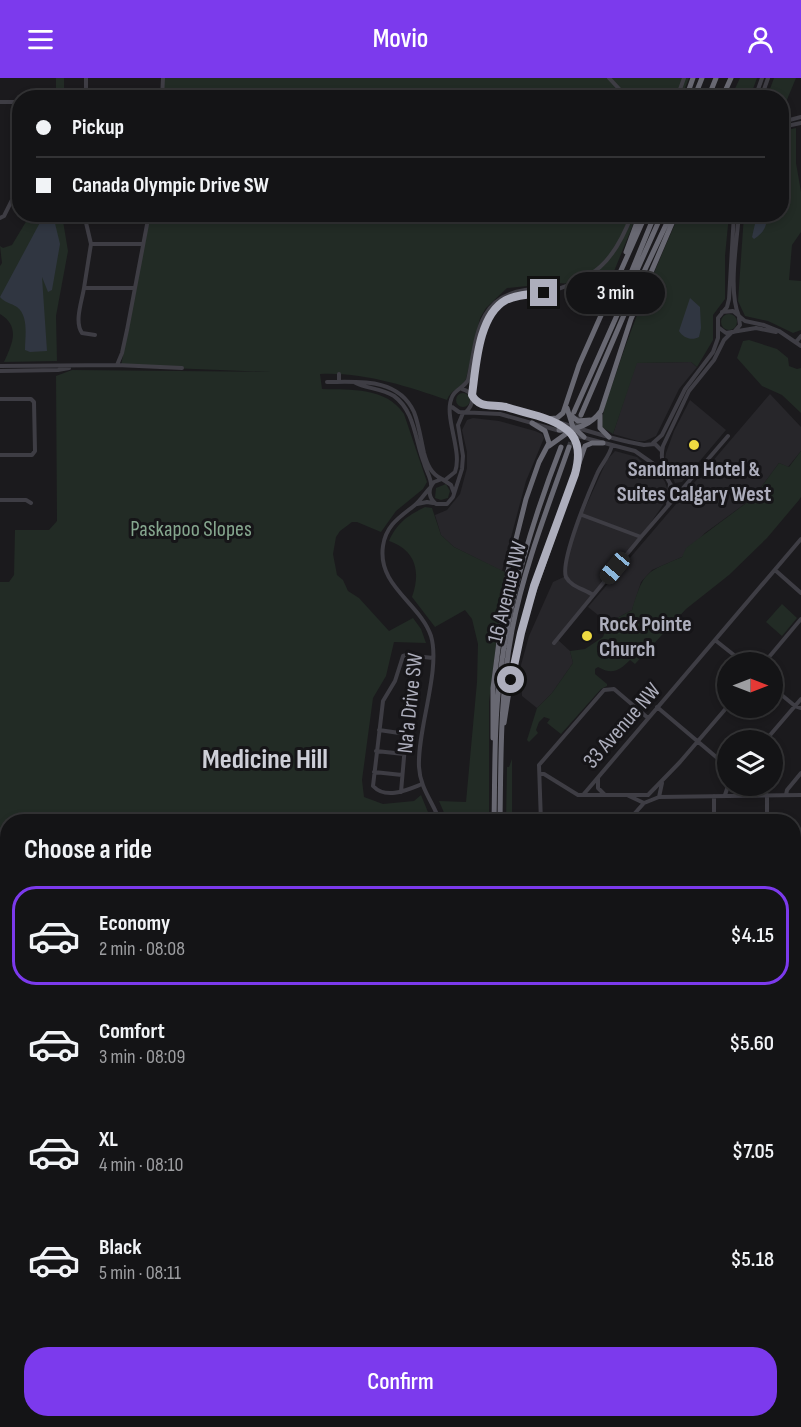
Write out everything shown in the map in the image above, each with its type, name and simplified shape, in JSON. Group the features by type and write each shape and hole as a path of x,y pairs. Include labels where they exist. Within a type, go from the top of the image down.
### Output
{"highway":[{"path":"603,315 637,222"},
{"path":"545,418 561,416 576,372 643,222"},
{"path":"607,335 652,222"},
{"path":"574,412 658,222"},
{"path":"581,415 667,222"},
{"path":"609,436 599,426 601,411 631,319 673,222"},
{"path":"567,403 579,452 577,468"},
{"path":"567,410 570,416 578,421 595,418"},
{"path":"546,450 573,430 595,418 601,411"},
{"path":"498,757 492,727 492,688 503,603 523,509 534,473 549,443 547,433 532,423"},
{"path":"559,423 584,437"},
{"path":"559,430 573,430"},
{"path":"498,757 512,672 540,569 585,446 592,443 603,443"},
{"name":"16 Avenue NW","path":"500,814 498,757 500,676 510,609 532,526 561,447"},
{"name":"16 Avenue NW","path":"494,814 504,683 518,601 531,553 569,447"}],"street":[{"path":"609,78 620,90"},
{"path":"0,218 4,216 12,200"},
{"path":"86,222 91,244 79,311 79,329 82,333 95,335"},
{"path":"117,364 122,353 146,222"},
{"path":"416,504 427,502 447,504 452,499 463,460 458,425 471,406 479,352 486,324 492,312 501,303 513,297 544,293 580,280 605,264 622,240 629,222"},
{"path":"647,460 644,450 662,435 685,389 713,352 718,338 718,318 729,299 734,222"},
{"path":"647,460 657,460 662,453 671,426 685,398 714,360 724,340 740,325 734,292 738,222"},
{"path":"91,244 142,244"},
{"path":"84,288 134,288"},
{"path":"430,486 455,472 458,460 450,403 453,394 462,389 468,378 481,323 489,307 510,293 544,288 553,289"},
{"path":"722,313 730,310 745,321 766,325 801,346"},
{"path":"717,325 722,331 733,333 756,328 785,335"},
{"path":"796,342 801,336"},
{"path":"0,366 117,364 182,368"},
{"path":"0,371 58,370 75,366"},
{"path":"339,374 339,382"},
{"path":"327,382 360,381 386,386 404,397 414,413 430,469 451,485 454,493"},
{"path":"353,382 390,394 404,406 413,424 423,462 430,477 430,495 435,503"},
{"path":"462,389 467,390 482,405 506,407 559,423"},
{"path":"0,399 32,399 34,402 35,451 32,455 0,455"},
{"path":"450,403 455,410 500,414 559,430"},
{"path":"573,430 659,446 665,472 679,494"},
{"path":"554,643 728,436"},
{"path":"584,437 635,451 665,472"},
{"path":"593,595 570,582 566,576 566,558 597,474 612,446"},
{"path":"667,508 670,483"},
{"name":"Na'a Drive SW","path":"430,486 416,504 397,518 389,528 384,542 383,560 389,579 427,627 433,647 419,761 422,784 436,814"},
{"path":"0,500 26,500 31,503"},
{"path":"582,515 641,537"},
{"name":"33 Avenue NW","path":"583,795 801,539"},
{"path":"775,570 801,593"},
{"path":"773,652 801,620"},
{"path":"715,640 730,652"},
{"path":"422,784 401,792 388,793 375,789 373,786 383,700 395,681 403,657 406,655 433,658"},
{"path":"541,814 539,765 604,690 614,689 648,718"},
{"path":"783,696 801,708"},
{"path":"774,730 801,699"},
{"path":"657,707 717,758"},
{"path":"541,774 578,795 648,795 717,718"},
{"path":"379,730 406,734 401,792"},
{"path":"376,751 404,754"},
{"path":"374,772 402,775"},
{"path":"801,773 787,790 786,795 801,795"},
{"path":"599,775 598,788 606,795"},
{"path":"658,797 662,781"},
{"path":"657,787 658,797"},
{"path":"627,795 644,803"},
{"path":"635,795 644,803"},
{"path":"714,796 714,814"},
{"path":"634,814 644,803 658,797 717,796"},
{"path":"767,796 767,814"}],"shaded area":[{"path":"40,222 55,222 60,244 52,290 48,292 42,277 47,351 25,350 26,327 21,311 0,297"},
{"path":"755,222 767,222 763,232 754,239 752,237"},
{"path":"690,298 700,307 701,328 699,337 693,339 685,337 679,331"},
{"path":"691,362 697,367 679,389 656,436 645,441 638,441 613,434 636,363"},
{"path":"770,394 801,427 801,451 788,467 779,463 753,498 705,533 682,557 652,570 641,582 632,610 608,623 588,607"},
{"path":"690,400 726,430 682,482 675,483 665,460 666,453"},
{"path":"473,418 499,421 535,431 542,434 544,438 526,481 502,571 454,547 441,535 435,515 447,510 460,494 467,468 467,452 462,430 467,420"},
{"path":"615,451 637,457 645,465 657,470 668,491 665,502 641,537 557,639 570,651 573,663 552,693 537,708 522,696 521,665 529,636 553,582 566,576 566,558 582,515 607,460"}],"green space":[{"path":"56,78 64,78 64,90 56,90"},
{"path":"163,78 689,78 684,90 162,90"},
{"path":"740,78 757,78 753,90 734,90"},
{"path":"774,78 796,78 789,95 789,90 770,90"},
{"path":"796,128 796,163 801,192 801,232 792,245 789,280 801,281 801,330 793,333 768,321 745,316 738,301 744,222 789,222 789,130"},
{"path":"26,222 63,222 68,251 56,316 57,361 4,362 12,342 13,330 7,319 0,314 0,266 2,263 0,246 3,248 12,245"},
{"name":"Paskapoo Slopes","path":"148,222 634,222 608,286 557,283 507,288 486,308 480,318 466,379 447,400 401,385 369,378 320,374 322,389 378,394 396,405 404,414 427,482 423,489 396,511 381,532 357,522 352,522 340,531 336,537 333,554 337,575 343,580 348,591 359,598 389,631 413,618 421,629 426,643 394,642 386,676 373,698 362,780 364,797 383,804 414,801 421,795 429,814 0,814 0,582 9,582 14,575 15,530 49,530 57,521 56,376 72,370 271,372 121,366"},
{"path":"676,222 728,222 725,256 725,299 713,315 713,340 697,367 691,362 637,363 613,434 602,427 603,413 654,274"},
{"path":"729,314 737,322 729,330 721,322"},
{"path":"749,340 777,349 788,358 789,366 801,368 801,413 782,395 762,386 737,358 743,341"},
{"path":"463,393 468,395 470,400 468,405 463,407 458,405 456,400 458,395"},
{"path":"801,451 801,497 767,538 729,575 686,609 635,664 630,660 615,671 607,671 598,667 595,669 595,674 607,686 601,689 561,734 547,723 550,719 544,717 536,730 538,733 529,742 527,740 537,708 552,693 573,663 570,651 585,649 603,637 608,623 632,610 643,580 648,575 682,557 686,548 753,498 779,463 789,467"},
{"path":"446,484 450,491 448,498 441,500 435,498 436,488"},
{"path":"425,507 432,508 441,535 454,547 505,572 489,702 489,814 445,814 439,801 466,802 477,682 478,644 472,619 465,610 435,627 412,597 416,579 414,563 405,550 389,541 395,529"},
{"path":"782,604 797,618 782,636 766,622"},
{"path":"512,759 512,814 506,814 507,767"}],"tunnel":[{"path":"569,447 580,417"}],"place":[{"name":"Sandman Hotel & Suites Calgary West","path":"694,445"},
{"name":"Rock Pointe Church","path":"587,636"}],"district":[{"name":"Medicine Hill","path":"265,758"}],"route":[{"path":"511,680 534,586 566,503 578,464 579,452 573,434 559,423 506,407 482,405 475,401 472,395 481,341 492,312 501,303 513,297 544,293"}]}
